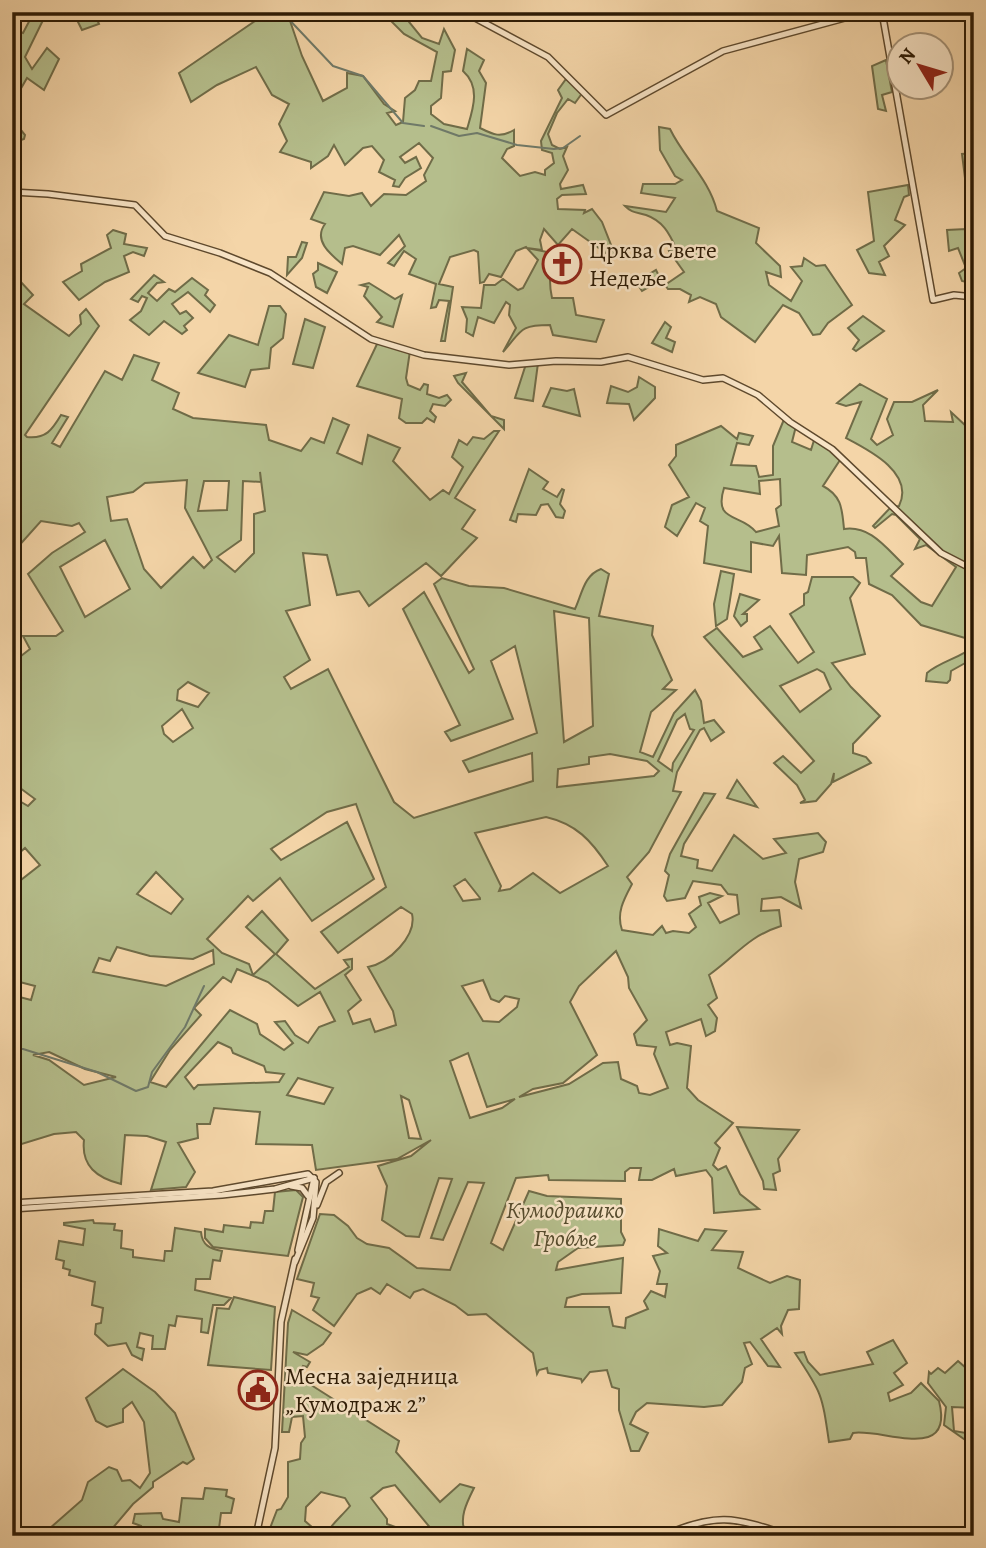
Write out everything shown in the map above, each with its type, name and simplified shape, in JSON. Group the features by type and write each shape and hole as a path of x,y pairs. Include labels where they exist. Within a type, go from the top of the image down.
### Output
{"street":[{"path":"464,12 548,57 606,116 723,51 867,12"},
{"path":"882,12 933,299 954,295 974,298"},
{"path":"12,192 136,205 165,236 220,253 270,273 371,339 424,355 509,366 556,361 601,362 628,357 703,380 719,377 758,395 842,457 944,555 974,570"},
{"path":"295,1262 323,1186 339,1172"},
{"path":"12,1203 213,1191 306,1174 314,1178 317,1184 313,1218"},
{"path":"12,1209 222,1195 288,1186 314,1178"},
{"path":"256,1535 275,1448 281,1322 314,1178"},
{"path":"288,1186 302,1188 309,1198"},
{"path":"662,1536 701,1520 726,1518 751,1522 792,1536"}],"green space":[{"path":"34,12 47,12 25,57 32,69 47,48 59,59 44,90 27,78 12,104 12,29 23,33"},
{"path":"73,12 94,12 99,24 82,30"},
{"path":"238,12 287,12 302,56 323,101 347,88 347,73 363,76 384,104 395,111 387,113 396,125 403,122 405,98 415,90 419,81 431,81 437,52 404,34 392,22 400,12 415,12 409,22 422,38 439,44 444,29 455,50 451,71 443,72 441,98 431,106 431,114 444,124 467,129 474,91 469,77 463,71 467,49 484,60 479,71 486,83 480,128 497,135 514,130 514,146 507,149 502,158 520,176 535,172 545,175 545,170 554,163 552,153 542,150 541,141 562,98 558,90 566,79 583,92 575,103 568,99 557,113 548,134 552,145 560,149 567,147 563,156 568,170 560,184 561,189 583,185 586,194 562,195 557,199 558,209 585,210 584,213 592,209 602,222 615,255 610,256 572,229 558,245 544,229 540,240 542,250 527,248 547,252 558,250 551,273 552,298 573,298 576,315 604,320 596,342 553,335 550,325 540,325 526,328 503,352 516,328 509,315 510,305 506,302 494,323 478,317 473,336 466,332 467,319 462,307 481,308 484,285 495,285 503,279 518,290 523,288 538,260 526,247 516,251 501,277 489,274 484,282 480,283 478,252 474,250 450,257 439,284 453,287 445,341 441,341 449,301 439,300 436,307 431,308 436,284 409,274 416,259 404,251 394,266 388,263 405,246 399,235 380,255 353,246 345,248 342,264 333,256 322,241 325,224 311,219 324,192 349,196 362,193 371,206 384,194 406,195 426,181 424,175 433,158 419,143 400,157 405,163 416,157 421,168 405,178 399,187 393,186 395,180 379,172 384,160 372,146 363,148 345,165 334,145 328,156 311,168 311,162 280,152 287,141 279,124 289,104 272,95 256,67 217,85 191,102 179,73 255,21 254,13 239,15"},
{"path":"884,61 882,95 886,111 878,109 872,66"},
{"path":"12,119 25,135 24,139 18,141 18,146 12,147"},
{"path":"659,127 670,129 708,189 717,211 759,228 756,243 780,266 781,277 766,272 769,285 791,301 802,281 791,267 802,266 804,258 816,266 825,265 852,305 828,323 820,334 813,335 799,313 783,305 755,342 721,317 716,304 700,297 689,302 691,295 680,289 668,289 665,285 684,272 669,251 676,248 671,237 657,221 625,206 666,212 675,198 641,193 643,184 675,184 682,180 675,176 660,150"},
{"path":"974,153 974,177 965,178 962,154"},
{"path":"908,185 909,195 904,197 895,220 905,225 884,246 889,256 879,262 885,275 869,273 857,250 874,241 868,192"},
{"path":"966,229 974,284 962,281 959,273 966,268 958,248 949,251 947,230"},
{"path":"113,230 126,234 124,244 147,248 144,256 133,252 124,256 129,272 105,282 79,300 63,282 82,271 81,264 111,248 107,235"},
{"path":"302,242 307,243 302,258 287,275 288,257 296,257"},
{"path":"318,263 337,272 327,293 316,287 313,274 318,270"},
{"path":"656,270 661,280 642,291 636,282"},
{"path":"154,275 164,282 157,283 148,293 157,301 169,289 175,292 192,278 208,290 205,295 215,305 210,312 188,292 172,304 180,314 186,311 193,318 184,326 187,330 182,334 164,321 149,335 130,320 141,311 147,298 142,296 138,302 131,299"},
{"name":"Кумодрашко Гробље","path":"12,281 20,281 33,295 24,304 69,336 81,324 80,315 86,309 99,326 25,435 27,437 44,435 61,415 68,417 52,443 60,447 105,371 122,380 134,355 159,363 152,380 179,393 173,409 193,418 266,425 269,440 301,451 311,438 324,443 333,418 349,425 337,453 362,464 368,435 400,448 393,461 430,500 443,490 449,494 463,467 452,457 459,440 467,445 473,437 484,439 494,431 499,431 455,498 475,510 462,529 477,538 441,576 426,563 369,606 359,591 337,595 327,555 303,553 310,605 286,611 310,660 284,677 291,689 328,669 394,802 414,818 533,781 532,753 469,772 463,761 537,733 515,646 491,661 513,719 451,741 445,732 460,725 403,609 424,592 469,673 474,669 434,584 442,578 469,586 504,588 575,609 587,580 601,569 609,574 599,616 653,626 652,635 672,680 663,689 676,690 651,712 640,752 653,757 674,713 695,690 701,701 704,723 714,720 724,732 711,741 704,728 700,730 677,772 673,791 681,792 649,852 627,877 632,884 620,912 622,930 653,935 662,926 666,933 689,933 696,927 689,914 701,905 699,897 710,893 722,896 708,903 720,923 739,914 737,895 728,894 721,885 693,881 685,898 667,901 664,896 669,875 665,871 670,854 704,793 715,794 684,844 681,856 698,860 697,868 712,871 734,835 763,859 786,853 774,839 818,833 826,842 823,852 799,859 795,882 801,908 781,897 762,899 761,911 779,910 781,926 759,935 709,975 717,998 708,1005 717,1018 715,1031 706,1036 701,1019 666,1032 670,1045 677,1043 691,1046 687,1088 698,1100 733,1123 715,1143 720,1148 713,1165 718,1170 726,1166 740,1194 759,1209 714,1213 712,1178 706,1170 676,1176 674,1169 652,1180 639,1180 641,1168 630,1168 625,1172 625,1181 549,1180 548,1175 516,1178 491,1243 503,1250 529,1191 547,1196 621,1199 621,1232 625,1240 623,1245 578,1248 558,1262 556,1270 623,1258 621,1293 582,1294 567,1298 565,1307 609,1307 613,1326 625,1328 626,1318 648,1309 644,1301 651,1291 665,1297 667,1284 657,1284 660,1271 653,1256 667,1253 658,1246 659,1229 698,1241 705,1229 726,1231 712,1250 743,1252 738,1268 770,1283 787,1276 800,1280 799,1309 788,1310 781,1326 782,1334 777,1328 761,1339 780,1367 768,1366 750,1342 744,1343 752,1364 745,1368 742,1382 722,1405 704,1407 647,1403 636,1412 630,1424 648,1433 639,1451 631,1451 619,1410 619,1389 612,1387 607,1370 590,1372 582,1382 581,1379 548,1373 547,1368 539,1370 537,1374 533,1353 486,1314 468,1315 455,1305 423,1289 414,1292 410,1298 387,1284 380,1294 371,1288 357,1294 334,1326 313,1310 319,1298 311,1296 314,1283 297,1279 320,1214 334,1215 348,1226 357,1238 367,1244 389,1248 417,1268 450,1270 484,1183 468,1182 443,1240 431,1238 452,1179 439,1178 419,1237 406,1236 382,1220 387,1186 378,1166 411,1156 431,1140 397,1159 316,1170 312,1145 256,1144 260,1112 214,1108 210,1124 197,1124 198,1138 178,1143 195,1172 186,1187 151,1190 166,1142 147,1136 125,1135 121,1184 92,1170 85,1157 84,1140 76,1132 54,1134 12,1147 12,995 31,1000 35,986 12,980 12,887 40,865 25,848 12,859 12,805 16,799 28,806 35,799 12,782 12,663 30,649 23,636 56,636 63,631 28,574 52,553 85,532 79,523 72,526 41,521 16,549 12,545","holes":["260,472 265,511 254,514 254,553 235,572 217,557 241,540 243,481 261,482","187,480 185,508 212,560 204,568 193,557 161,588 144,569 127,519 111,521 107,497 133,492 145,483","204,481 229,481 227,510 198,511","105,540 130,589 85,617 60,567","554,611 589,618 593,726 564,742","188,682 209,693 198,707 177,700 178,690","182,709 193,728 173,742 164,734 162,726","685,714 690,729 694,730 673,763 672,771 658,761 677,720","610,754 647,761 659,771 654,776 557,787 558,769 589,764 589,757","356,804 386,887 321,932 338,953 401,907 412,914 410,931 400,947 384,960 368,967 393,1011 396,1025 375,1032 370,1019 353,1024 348,1011 361,1000 345,975 352,969 352,959 344,960 349,967 315,989 276,954 288,940 262,911 246,927 275,954 253,975 249,964 222,953 207,939 248,896 253,901 280,878 312,921 374,879 347,822 281,860 271,849 327,812","546,817 566,824 582,834 608,866 560,893 533,873 510,889 499,891 501,886 475,833","156,872 183,899 171,914 137,894","465,879 480,898 463,901 454,886","117,947 150,956 193,959 213,950 214,964 166,986 93,972 99,958 110,961","616,951 628,977 629,988 647,1020 634,1034 637,1045 656,1047 654,1054 668,1088 650,1095 639,1093 637,1086 621,1079 618,1062 603,1063 569,1084 519,1097 533,1089 563,1083 597,1055 570,1002 579,986","237,969 268,982 298,1006 320,992 335,1021 319,1027 308,1043 295,1035 285,1021 275,1022 293,1043 284,1050 260,1034 257,1024 230,1010 166,1087 150,1082 170,1050 201,1015 194,1008 223,977 231,982","483,980 491,999 499,1002 505,996 519,999 517,1007 499,1022 483,1021 462,986","218,1042 231,1048 233,1053 264,1066 266,1072 284,1074 279,1082 198,1085 194,1089 185,1077","49,1052 85,1069 116,1077 84,1085 49,1060 33,1055","468,1053 487,1107 515,1099 502,1108 470,1118 450,1061","298,1078 333,1088 324,1104 287,1095","401,1096 409,1100 421,1139 409,1138"]},
{"path":"369,283 395,299 402,295 393,327 377,322 382,317 364,296 368,287 361,285"},
{"path":"269,306 280,306 286,314 283,338 271,348 269,368 251,370 245,387 198,373 229,335 258,345"},
{"path":"863,316 884,331 856,351 853,349 859,340 848,328"},
{"path":"305,319 325,327 313,368 293,364"},
{"path":"665,322 671,327 666,338 675,342 672,352 652,343"},
{"path":"378,342 410,351 406,378 408,385 420,390 424,384 428,385 427,394 439,398 447,395 451,400 445,406 433,404 430,411 436,417 434,422 427,418 422,423 406,423 399,418 402,399 357,386"},
{"path":"538,363 533,401 515,398 526,364"},
{"path":"466,373 462,382 491,416 454,376"},
{"path":"639,377 655,387 655,398 634,420 629,404 607,403 611,386 628,392 637,387"},
{"path":"860,384 887,399 871,439 877,445 893,435 887,419 894,402 912,402 938,390 923,405 925,421 953,422 951,412 966,426 974,423 974,638 965,638 921,625 892,595 869,584 866,558 856,558 855,552 848,547 807,555 806,575 782,573 779,536 773,546 751,542 751,572 704,563 708,526 700,521 705,508 696,503 677,536 665,527 672,505 689,497 669,465 676,456 676,445 721,426 737,439 739,433 753,436 749,445 737,443 731,465 756,466 759,477 773,475 773,446 785,417 796,426 792,442 811,450 815,437 842,457 823,486 837,499 844,529 870,534 884,545 903,564 891,576 921,602 932,606 956,567 926,545 915,549 920,539 896,515 892,514 875,528 873,526 891,507 899,506 901,483 887,464 846,438 861,402 846,406 837,403","holes":["780,479 781,505 776,509 779,526 756,532 725,512 722,507 724,488 760,494 759,481"]},
{"path":"551,388 567,391 574,389 580,416 543,406"},
{"path":"491,416 504,420 504,429"},
{"path":"529,469 548,482 543,489 557,497 562,489 564,490 560,504 565,511 563,518 556,517 548,504 541,505 536,515 518,514 516,522 510,520"},
{"path":"721,571 734,574 727,619 716,626 714,604"},
{"path":"812,577 853,577 860,583 850,598 865,654 832,663 880,716 853,744 853,753 866,757 871,763 833,782 834,773 831,784 816,801 800,803 805,800 797,785 774,763 783,756 801,773 814,761 704,637 717,628 743,657 762,649 754,637 770,626 798,663 814,652 790,614 804,605 804,594 808,592","holes":["817,669 824,673 831,689 800,712 780,686"]},
{"path":"740,594 759,600 743,614 747,614 747,621 741,626 734,616"},
{"path":"974,646 974,658 951,671 947,683 926,681 927,673"},
{"path":"737,780 757,807 727,798"},
{"path":"737,1127 799,1130 778,1159 780,1171 773,1174 776,1190 764,1189 763,1181"},
{"path":"296,1190 303,1197 288,1256 213,1247 205,1238 205,1229 223,1232 224,1225 250,1228 251,1222 263,1223 265,1211 273,1211 275,1192"},
{"path":"93,1220 94,1223 115,1224 114,1230 122,1231 121,1248 133,1250 133,1257 164,1261 165,1251 172,1251 175,1228 201,1232 207,1246 222,1251 220,1261 213,1260 210,1279 196,1279 195,1290 231,1298 224,1305 213,1305 208,1333 201,1332 202,1319 177,1316 175,1326 169,1325 165,1349 152,1349 153,1336 140,1333 137,1347 144,1349 142,1360 132,1355 126,1343 108,1346 95,1334 96,1324 101,1323 103,1308 92,1305 95,1282 69,1275 70,1270 63,1268 64,1261 56,1259 59,1241 83,1245 85,1229 64,1223"},
{"path":"234,1297 275,1307 271,1370 208,1365 217,1308 229,1309"},
{"path":"292,1310 331,1333 323,1344 307,1355 293,1352 310,1362 307,1367 303,1366 297,1376 399,1441 396,1452 440,1502 460,1484 474,1488 464,1511 463,1522 466,1534 472,1536 437,1536 395,1485 383,1488 371,1498 387,1519 387,1524 401,1529 390,1536 325,1536 350,1506 345,1498 321,1492 306,1507 305,1521 313,1528 308,1536 267,1536 277,1510 281,1509 288,1497 288,1462 300,1459 301,1443 305,1437 303,1416 292,1417 289,1432 282,1432 288,1323"},
{"path":"893,1340 907,1363 894,1373 903,1385 888,1393 890,1401 911,1393 921,1383 939,1401 941,1420 936,1432 913,1439 853,1433 850,1439 829,1442 820,1394 795,1353 804,1352 808,1362 820,1375 873,1364 867,1352"},
{"path":"958,1361 974,1375 974,1408 952,1407 954,1431 972,1434 971,1444 944,1425 946,1407 928,1383 929,1372 931,1374 938,1368 945,1373"},
{"path":"123,1369 155,1392 175,1413 194,1459 187,1464 183,1462 153,1482 153,1487 133,1504 106,1536 41,1536 82,1500 88,1482 109,1467 117,1470 122,1481 130,1480 140,1488 150,1473 144,1422 132,1402 123,1409 123,1422 107,1427 96,1421 86,1398"},
{"path":"205,1488 227,1490 226,1496 234,1499 231,1513 221,1513 218,1536 139,1536 141,1526 133,1523 135,1514 161,1513 163,1519 179,1522 182,1498 203,1499"}],"waterway":[{"path":"282,12 333,66 363,76 403,123 424,126"},
{"path":"431,126 459,136 477,133 517,145 554,149 563,148 580,136"},
{"path":"12,1049 23,1049 97,1072 136,1091 148,1087 152,1072 185,1027 204,986"}],"place":[{"name":"Црква Свете Недеље","path":"562,264"},
{"name":"Месна заједница „Кумодраж 2”","path":"258,1390"}]}
